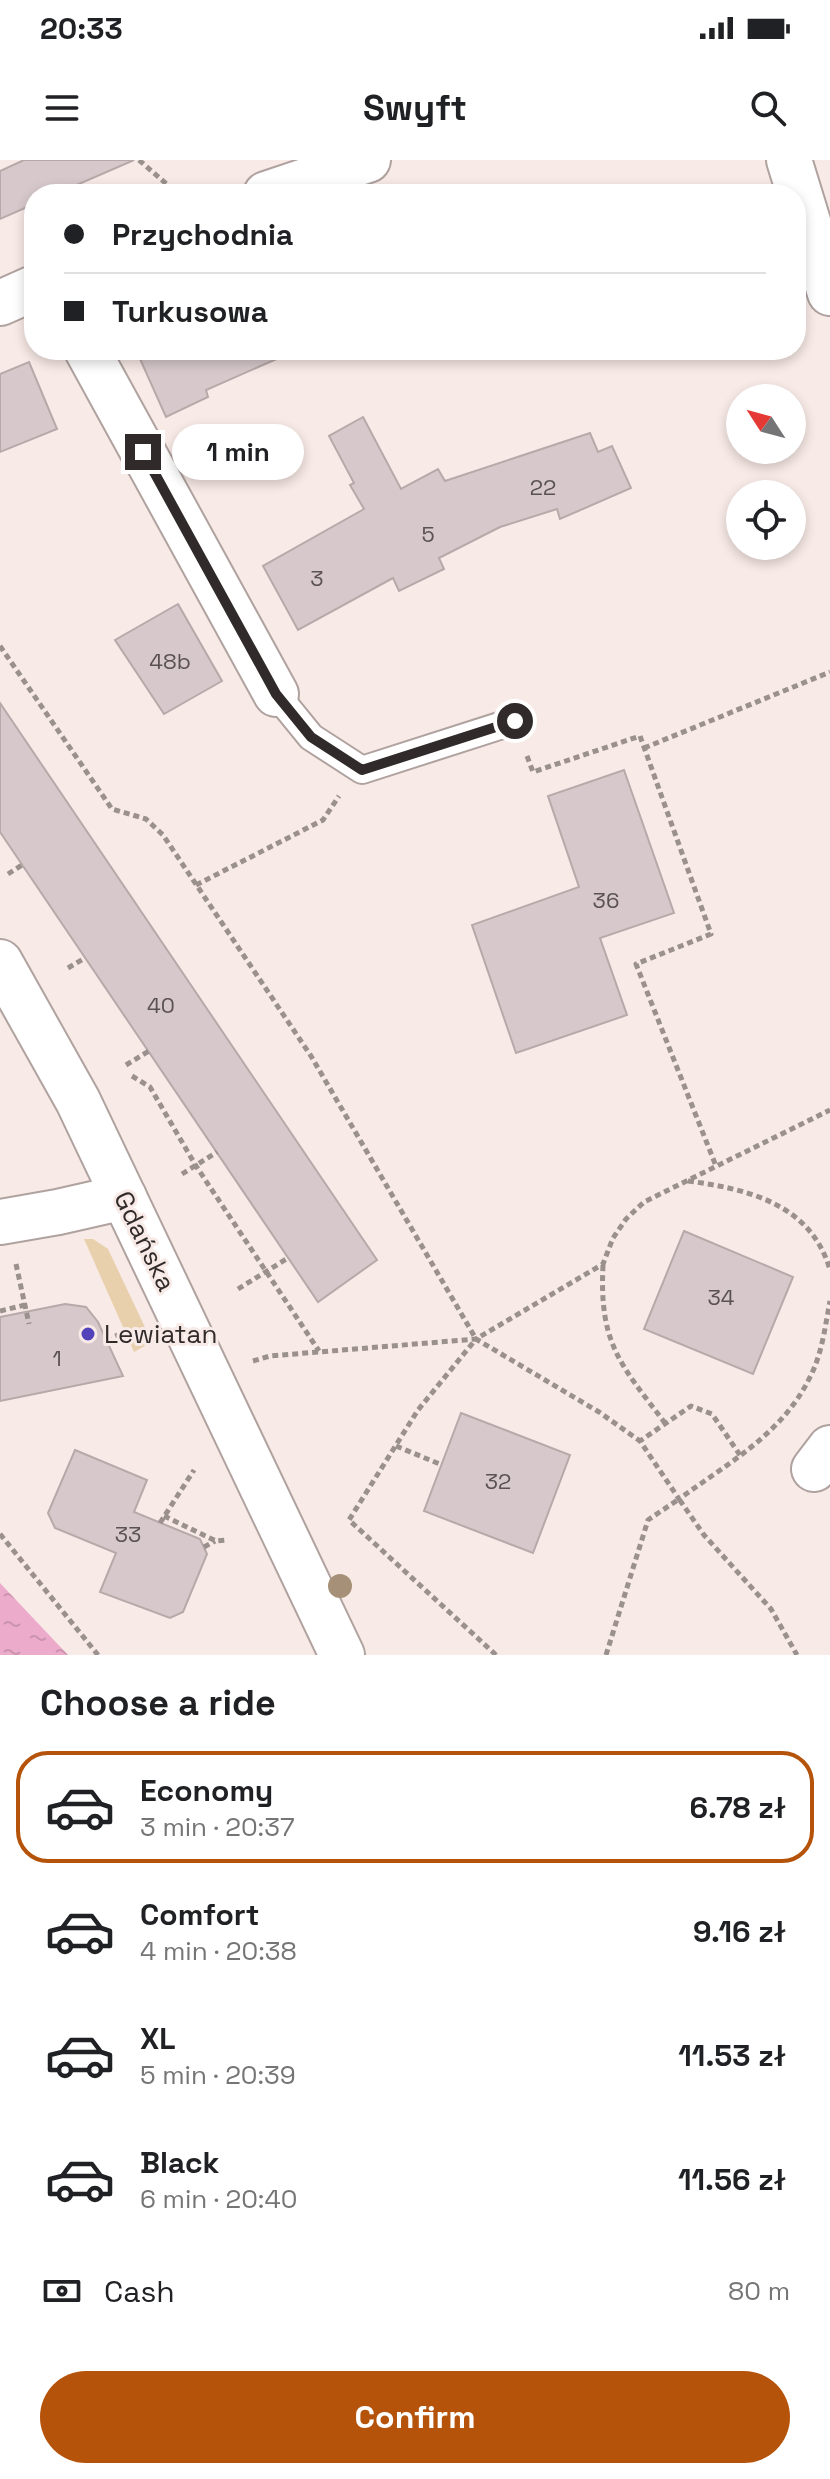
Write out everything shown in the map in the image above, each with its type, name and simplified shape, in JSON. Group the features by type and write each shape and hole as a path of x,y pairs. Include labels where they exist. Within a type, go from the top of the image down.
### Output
{"street":[{"path":"296,184 368,160"},
{"path":"789,160 796,184"},
{"path":"806,215 830,293"},
{"path":"0,303 24,292"},
{"path":"92,360 276,694"},
{"name":"Gdańska","path":"0,962 78,1101 342,1655"},
{"path":"7,1236 124,1197"}],"lane":[{"path":"276,694 311,737 362,770 515,721"}],"path":[{"path":"139,160 167,184"},
{"path":"0,646 112,809 146,819 155,826 196,885 311,1056 476,1339 599,1412 640,1441 704,1535 771,1609 797,1655"},
{"path":"644,748 830,672"},
{"path":"515,721 533,772 640,736 711,934 636,964 716,1166"},
{"path":"196,885 323,820 359,768"},
{"path":"8,874 22,865"},
{"path":"68,968 85,958"},
{"path":"126,1065 149,1051"},
{"path":"132,1076 150,1087 196,1166 320,1352"},
{"path":"665,1423 611,1344 603,1309 603,1264 613,1238 626,1219 644,1202 830,1110"},
{"path":"182,1174 217,1152"},
{"path":"687,1181 731,1187 759,1196 784,1209 818,1240 830,1270"},
{"path":"7,1236 29,1324"},
{"path":"238,1289 288,1258"},
{"path":"496,1655 348,1522 418,1410 476,1339 603,1264"},
{"path":"606,1655 648,1520 766,1436 787,1414 810,1379 821,1349 830,1301"},
{"path":"0,1311 25,1305"},
{"path":"106,1340 118,1335"},
{"path":"241,1364 270,1356 476,1339"},
{"path":"640,1441 691,1406 712,1414 740,1455"},
{"path":"396,1446 442,1465"},
{"path":"160,1523 194,1470"},
{"path":"164,1516 216,1541"},
{"path":"0,1534 98,1655"},
{"path":"204,1547 227,1540"}],"shaded area":[{"path":"84,1239 93,1239 108,1249 152,1342 134,1352"}],"water":[{"path":"0,1583 68,1655 0,1655"}],"building":[{"path":"24,160 134,160 79,184 24,184 24,208 0,219 0,171"},
{"path":"140,360 274,360 206,390 208,397 166,417"},
{"path":"29,362 57,429 0,452 0,374"},
{"path":"363,417 401,489 438,469 445,481 590,433 598,452 612,446 631,488 560,519 557,509 500,527 439,558 444,569 399,591 393,578 298,630 263,566 364,509 329,436"},
{"path":"178,604 222,681 164,714 115,640"},
{"path":"0,703 377,1260 318,1302 0,832"},
{"path":"624,770 674,913 600,938 627,1015 516,1053 472,925 579,887 548,796"},
{"path":"684,1231 793,1277 753,1374 644,1329"},
{"path":"65,1304 86,1307 98,1322 123,1376 0,1401 0,1317"},
{"path":"461,1413 570,1455 533,1553 424,1511"},
{"path":"75,1450 147,1480 134,1512 200,1539 207,1554 183,1612 170,1618 100,1592 116,1553 55,1528 48,1513"}],"place":[{"name":"Lewiatan","path":"88,1334"}],"route":[{"path":"143,452 276,694 311,737 362,770 515,721"}]}
